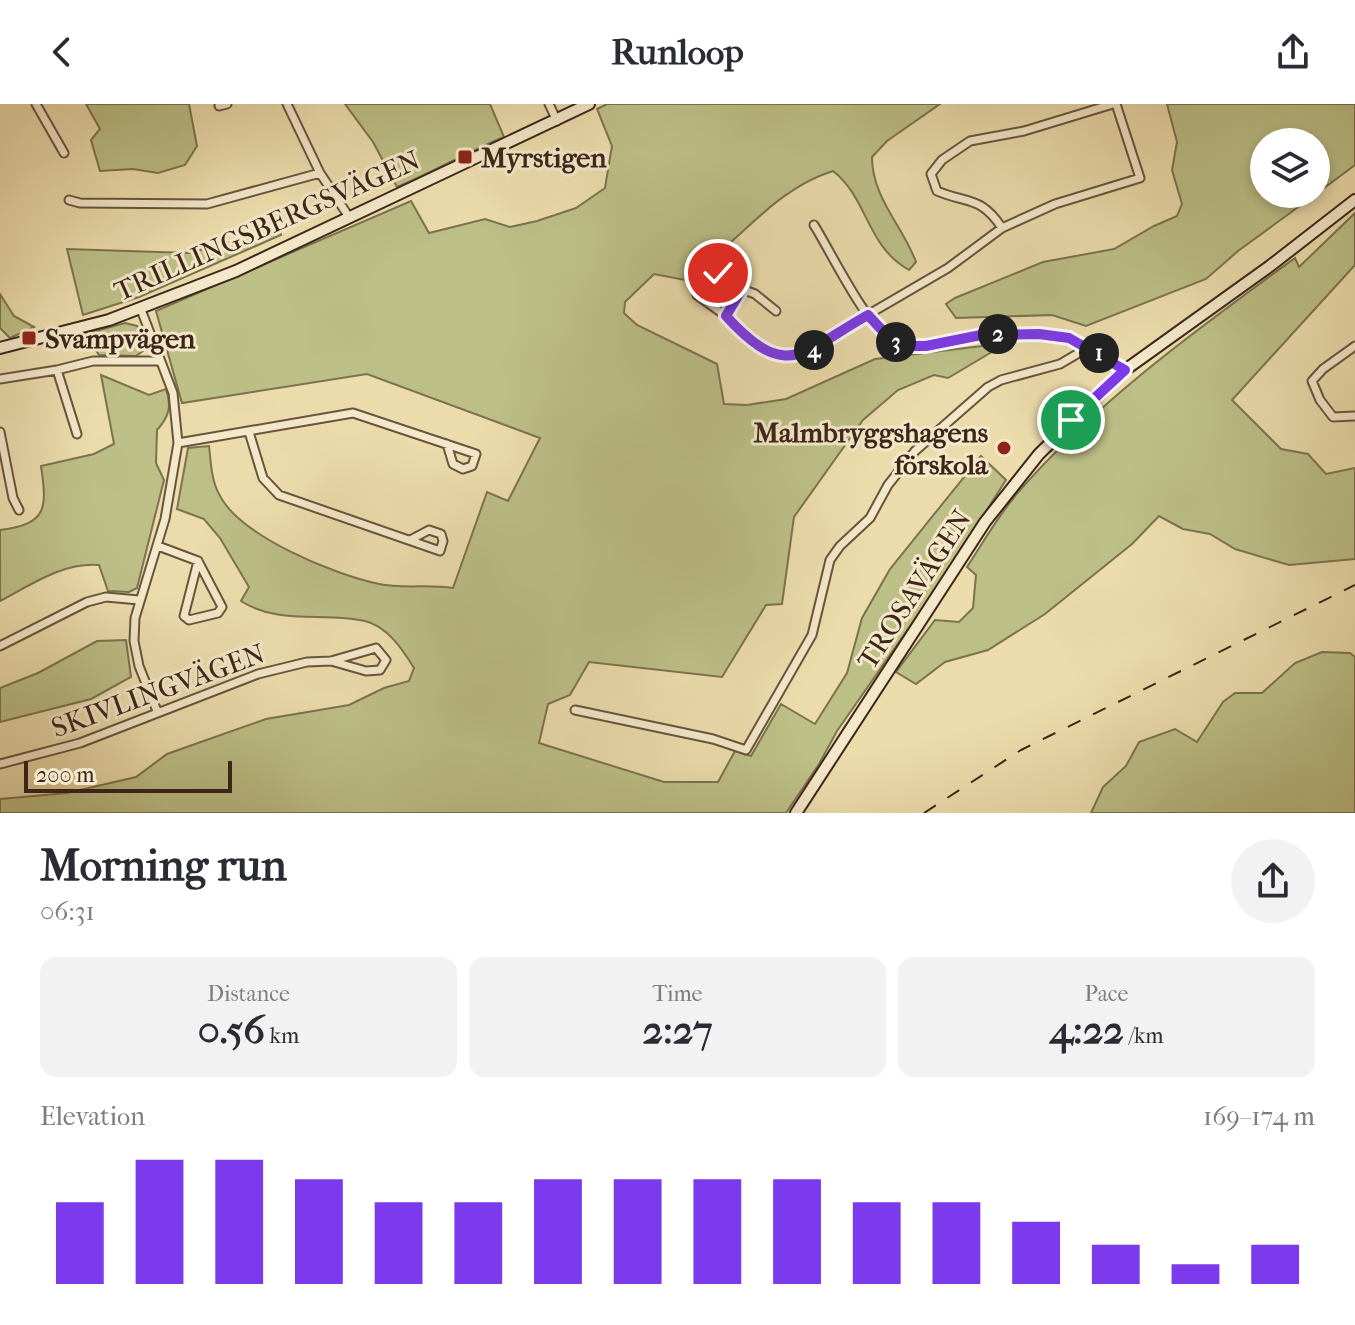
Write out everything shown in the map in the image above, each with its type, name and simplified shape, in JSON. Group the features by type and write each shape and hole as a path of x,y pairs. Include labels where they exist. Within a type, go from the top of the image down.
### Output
{"main road":[{"name":"TRILLINGSBERGSVÄGEN","path":"0,348 109,320 236,271 589,104"},
{"name":"TROSAVÄGEN","path":"796,813 1010,488 1071,420 1125,370 1280,259 1355,200"}],"street":[{"path":"36,104 64,153"},
{"path":"287,104 320,173 349,217"},
{"path":"549,104 557,121"},
{"path":"776,311 724,274 712,274 697,295 726,316 750,341 781,355 816,349 948,268 1002,228 1055,204 1140,178 1114,104 1024,131 970,141 935,167 931,174 937,191 981,204 1002,228"},
{"path":"69,200 80,203 207,204 320,173"},
{"path":"814,225 868,315 891,340 906,346 926,346 981,335 1014,333 1069,338 1125,370"},
{"path":"726,316 742,289"},
{"path":"140,307 173,393 178,443 158,546 139,600 134,641 139,666 157,711"},
{"path":"1355,346 1312,381 1320,400 1333,417 1355,416"},
{"path":"575,710 713,739 746,750 812,635 830,560 840,546 870,518 902,465 988,387 1001,380 1060,364 1089,347"},
{"path":"0,379 93,361 159,361"},
{"path":"57,370 77,434"},
{"path":"178,443 353,413 447,444"},
{"path":"0,432 13,498 19,510"},
{"path":"249,432 263,478 279,495 410,540"},
{"path":"158,546 198,561 222,607 218,613 189,620 184,616 198,561"},
{"path":"0,646 87,602 106,597 139,600"},
{"name":"SKIVLINGVÄGEN","path":"0,764 80,743 258,674 307,662 331,661 376,648 386,660 380,670 366,671 331,661"}],"green space":[{"path":"86,104 189,104 197,146 185,165 158,173 133,169 100,171 91,140 100,129"},
{"path":"345,104 490,104 504,137 397,187 373,142"},
{"path":"607,104 940,104 887,141 872,157 873,172 882,199 916,262 909,270 884,248 854,194 833,171 791,191 685,280 654,274 625,302 624,313 637,325 717,364 724,404 747,405 786,399 875,359 1007,343 948,378 934,375 898,390 863,420 794,517 782,604 766,605 722,677 589,662 570,695 548,704 539,743 664,782 718,782 735,751 751,756 781,704 815,724 847,673 862,618 890,569 981,456 1006,480 936,589 837,731 786,813 0,813 0,799 67,793 136,777 167,754 266,719 349,705 384,688 409,681 414,668 410,661 394,640 373,624 349,619 285,616 241,601 249,587 220,538 204,519 177,509 188,448 209,446 214,482 219,494 246,525 267,539 314,563 360,579 397,586 453,588 487,492 508,501 540,438 367,374 182,403 156,311 411,201 429,233 485,219 510,227 576,208 605,188 612,146 597,109"},
{"path":"1167,104 1355,104 1355,165 1330,184 1330,128 1250,128 1250,208 1297,208 1206,279 1086,326 1052,315 956,318 946,304 955,298 1043,262 1114,249 1177,216 1182,204 1172,170 1177,142"},
{"path":"1355,213 1355,265 1232,400 1281,449 1308,454 1326,474 1355,468 1355,559 1289,565 1235,549 1210,534 1183,529 1159,516 1132,544 1045,614 988,650 945,662 916,684 896,672 935,620 959,622 973,608 976,575 967,567 1008,504 1079,429 1148,369 1295,258 1299,267"},
{"path":"280,231 281,235 139,297 83,315 67,249 189,253"},
{"path":"0,294 14,316 34,327 10,338 0,328"},
{"path":"125,323 137,326 144,335 143,351 136,356 99,355 85,334"},
{"path":"101,375 149,395 166,389 169,401 167,416 157,430 156,463 164,480 137,588 129,592 108,591 99,565 86,565 48,576 0,601 0,530 28,523 41,512 44,493 41,466 94,454 114,444"},
{"path":"126,640 131,677 91,699 0,722 0,688 38,673 97,641"},
{"path":"1322,652 1350,653 1355,657 1355,813 1091,813 1103,787 1126,766 1139,742 1175,729 1197,742 1223,702 1235,693 1262,693 1295,663"}],"railway":[{"path":"924,813 1021,750 1355,585"}],"place":[{"name":"Myrstigen","path":"465,157"},
{"name":"Svampvägen","path":"29,338"},
{"name":"Malmbryggshagens förskola","path":"1004,448"}],"route":[{"path":"718,273 724,274 742,289 726,316 750,341 766,351 781,355 799,355 816,349 868,315 878,330 906,346 1014,333 1069,338 1125,370 1071,420"}]}
